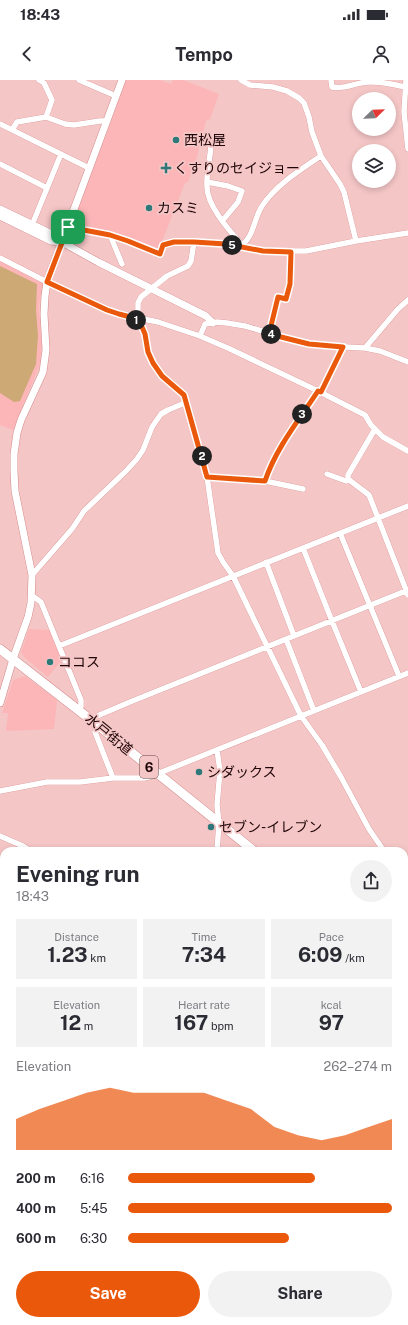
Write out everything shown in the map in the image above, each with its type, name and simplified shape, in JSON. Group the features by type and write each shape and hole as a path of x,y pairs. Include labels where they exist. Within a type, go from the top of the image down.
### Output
{"highway":[{"name":"水戸街道","path":"0,649 90,719 249,847"}],"street":[{"path":"39,80 44,83 52,100 46,117"},
{"path":"45,86 49,80"},
{"path":"79,80 116,96"},
{"path":"0,703 13,659 28,618 31,595 32,575 15,491 14,454 17,433 21,420 43,372 46,350 44,314 47,282 122,80"},
{"path":"241,80 250,85 287,91 299,98 304,103 312,132 321,156 344,192 356,241"},
{"path":"331,80 332,87 335,88 350,87 368,82 384,82 406,87"},
{"path":"406,80 408,149"},
{"path":"12,130 17,122 46,117 65,124 74,125 107,121"},
{"path":"0,124 89,168"},
{"path":"211,146 207,182 209,200 229,231 242,246"},
{"path":"32,225 60,154"},
{"path":"242,246 247,242 261,206 283,184 308,164 321,156"},
{"path":"0,164 47,188"},
{"path":"207,182 228,186 242,191 238,202 223,220"},
{"path":"0,209 54,235 62,242 98,262 206,316 213,323"},
{"path":"0,216 51,241 62,242"},
{"path":"68,227 110,235 160,254 163,245 174,242 226,244 263,251 291,252 314,250 356,241 408,233"},
{"path":"110,235 122,264"},
{"path":"194,242 191,261 188,266 168,276 141,297 138,303 136,318 145,334 148,352 153,363 162,376 184,395 207,477 218,553 222,562 233,576 301,716 319,740 369,829 381,847"},
{"path":"269,334 278,297 286,299 290,284 291,252"},
{"path":"0,258 107,310 158,322 200,336 230,349 365,415 383,437 408,451"},
{"path":"365,348 398,309 408,300"},
{"path":"200,336 205,324 217,322 226,323 245,326 269,334 309,344 365,348 380,351 408,362"},
{"path":"265,481 278,452 320,392 343,347"},
{"path":"32,575 72,529 84,511 137,459 143,450 152,427 161,414 186,402"},
{"path":"348,479 348,475 375,429"},
{"path":"90,719 267,646 407,592 369,495 348,479 346,481 326,474"},
{"path":"207,477 265,481 303,489"},
{"path":"59,646 408,506"},
{"path":"340,533 399,676"},
{"path":"303,548 361,692"},
{"path":"266,562 294,636"},
{"path":"31,595 41,602 81,700 79,711"},
{"path":"286,639 314,711"},
{"path":"0,791 47,782 80,782 113,778 144,778 158,774 408,673"},
{"path":"100,727 95,732 113,778"},
{"path":"217,750 220,771 217,805 219,824 217,847"},
{"path":"0,836 25,847"}],"shaded area":[{"path":"126,80 160,80 171,84 173,80 183,80 219,94 210,119 206,121 197,157 188,182 185,183 159,249 126,236 85,227 73,221"},
{"path":"0,261 43,283 39,306 42,346 41,362 13,430 0,425"},
{"path":"29,629 51,630 62,660 48,677 24,657 21,652"},
{"path":"25,676 57,700 54,729 6,731 8,713 2,713 13,680"}],"green space":[{"path":"0,266 37,284 36,310 38,336 36,364 20,401 14,402 0,393"}],"place":[{"name":"西松屋","path":"176,140"},
{"name":"くすりのセイジョー","path":"166,168"},
{"name":"カスミ","path":"149,208"},
{"name":"ココス","path":"50,662"},
{"name":"シダックス","path":"199,772"},
{"name":"セブン-イレブン","path":"211,827"}],"route":[{"path":"68,227 110,235 160,254 163,245 174,242 226,244 263,251 291,252 290,284 286,299 278,297 269,334 309,344 343,347 321,392 318,391 299,418 278,452 265,481 207,477 184,395 157,370 148,352 147,340 142,327 134,318 107,310 47,282 68,227"}]}
